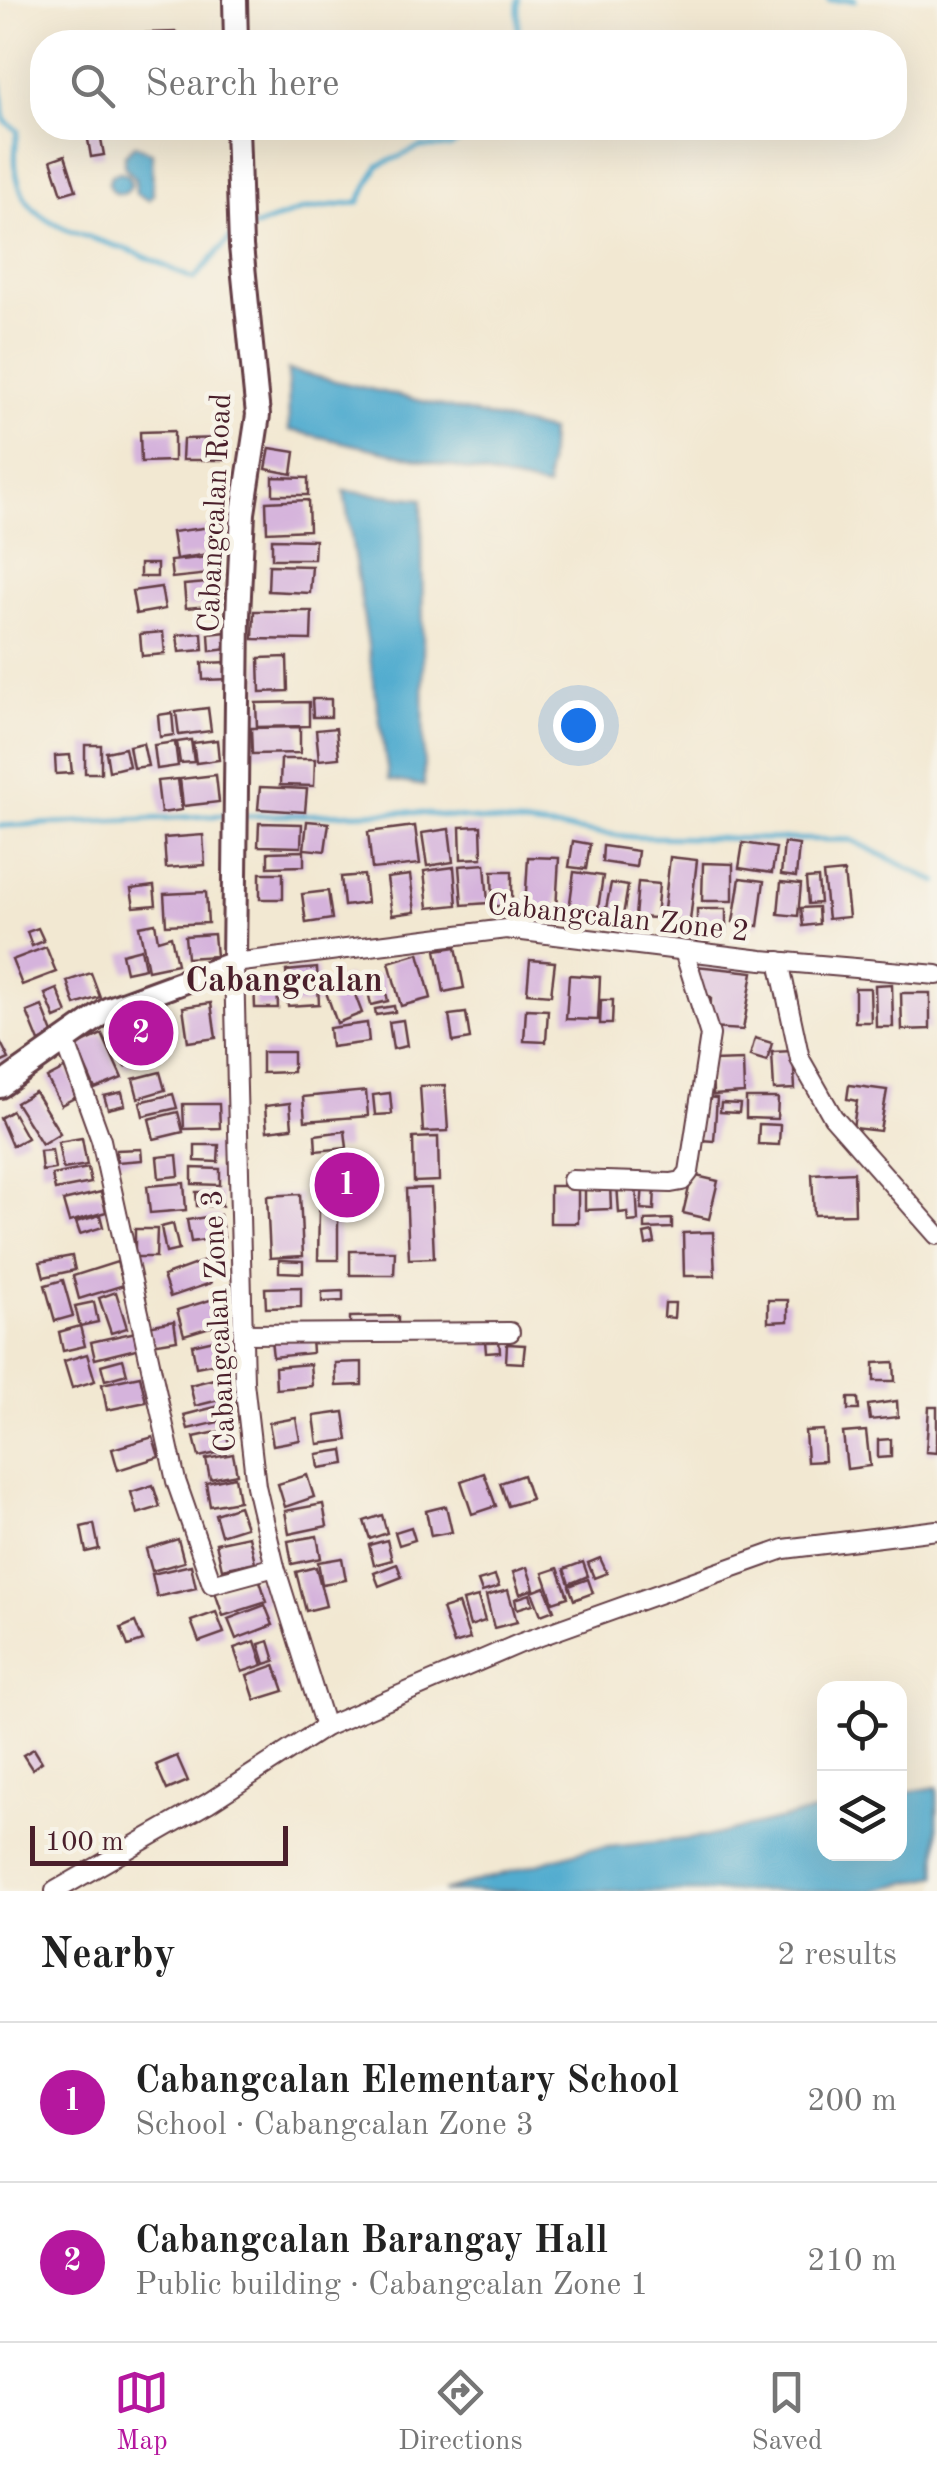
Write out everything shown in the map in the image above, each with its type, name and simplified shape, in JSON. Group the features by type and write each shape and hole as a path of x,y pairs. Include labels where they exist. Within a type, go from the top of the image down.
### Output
{"street":[{"path":"235,0 236,30"},
{"name":"Cabangcalan Road","path":"234,963 238,615 243,513 258,415 241,246 237,140"},
{"name":"Cabangcalan Zone 2","path":"234,963 506,929 684,952 937,975"},
{"path":"572,1180 671,1183 682,1181 689,1172 710,1035 684,952"},
{"path":"779,961 800,1059 825,1103 937,1235"},
{"path":"0,1086 109,1009 234,963"},
{"name":"Cabangcalan Zone 3","path":"234,963 243,1334 256,1486 274,1567 325,1727"},
{"path":"66,1040 101,1140 176,1482 212,1584 274,1567"},
{"path":"243,1334 510,1332"},
{"path":"54,1891 208,1804 325,1727 521,1643 784,1549 937,1530"}],"water":[{"path":"135,145 152,153 153,195 149,200 136,194 135,178 124,166 124,156"},
{"path":"116,172 124,172 131,183 124,194 116,194 109,187 109,179"},
{"path":"288,370 550,431 547,488 289,430"},
{"path":"344,491 422,499 424,786 389,780"},
{"path":"937,1787 937,1876 871,1891 443,1891 589,1849 706,1837 817,1811 817,1861 907,1861 907,1792"}],"building":[{"path":"88,140 101,140 104,155 91,157"},
{"path":"65,155 76,190 62,194 51,160"},
{"path":"174,431 174,461 141,462 140,432"},
{"path":"227,438 227,460 182,460 183,439"},
{"path":"270,448 295,452 292,474 266,469"},
{"path":"273,477 308,478 308,495 273,495"},
{"path":"308,500 309,530 267,532 266,502"},
{"path":"211,527 215,553 176,559 172,532"},
{"path":"272,539 315,540 314,559 272,559"},
{"path":"209,557 210,574 172,578 170,561"},
{"path":"140,564 157,564 157,577 140,577"},
{"path":"269,565 312,566 310,593 268,591"},
{"path":"207,583 209,606 186,608 184,585"},
{"path":"161,587 165,609 136,614 132,591"},
{"path":"254,611 312,611 311,640 253,639"},
{"path":"163,632 165,654 142,656 140,634"},
{"path":"227,632 229,649 210,651 209,634"},
{"path":"202,633 203,650 179,652 177,635"},
{"path":"287,657 288,691 260,692 259,658"},
{"path":"232,662 232,679 203,680 202,663"},
{"path":"312,699 331,699 331,717 313,717"},
{"path":"309,702 309,726 257,727 256,703"},
{"path":"208,708 211,731 179,735 176,712"},
{"path":"172,713 174,735 160,737 158,715"},
{"path":"300,727 300,753 252,754 251,728"},
{"path":"336,728 339,758 319,760 316,730"},
{"path":"191,740 194,762 180,763 177,742"},
{"path":"217,740 219,760 196,763 193,743"},
{"path":"175,742 178,766 157,769 154,745"},
{"path":"143,743 148,766 133,768 129,746"},
{"path":"85,745 101,745 101,773 85,773"},
{"path":"125,748 129,766 109,771 106,752"},
{"path":"70,755 72,773 56,774 55,756"},
{"path":"281,759 315,759 314,786 280,785"},
{"path":"216,775 219,802 183,806 180,779"},
{"path":"178,779 182,810 161,813 157,781"},
{"path":"260,787 307,789 305,812 258,809"},
{"path":"307,821 329,823 325,851 304,849"},
{"path":"259,823 302,824 301,847 258,846"},
{"path":"415,826 420,864 372,869 368,832"},
{"path":"481,826 482,858 461,859 460,827"},
{"path":"449,829 453,862 427,866 422,833"},
{"path":"203,835 205,865 166,868 164,838"},
{"path":"573,841 590,844 586,869 569,867"},
{"path":"743,843 776,848 772,873 739,868"},
{"path":"784,843 799,845 796,877 781,875"},
{"path":"603,846 638,851 636,867 602,862"},
{"path":"304,851 304,866 268,867 268,852"},
{"path":"528,857 559,858 556,910 525,908"},
{"path":"670,857 697,860 690,921 663,918"},
{"path":"703,863 733,864 733,901 702,901"},
{"path":"485,864 488,903 462,905 459,866"},
{"path":"454,867 457,905 428,908 424,871"},
{"path":"492,871 512,871 512,906 493,906"},
{"path":"574,872 603,876 596,922 568,918"},
{"path":"844,872 849,917 828,919 823,874"},
{"path":"260,873 283,873 283,899 260,899"},
{"path":"364,875 367,903 344,906 341,877"},
{"path":"410,875 415,912 392,915 387,878"},
{"path":"740,878 764,881 758,926 733,922"},
{"path":"818,878 820,903 808,904 806,879"},
{"path":"638,882 659,884 656,918 635,917"},
{"path":"781,882 801,884 798,916 778,914"},
{"path":"611,883 628,886 622,922 604,919"},
{"path":"154,886 156,905 134,907 131,889"},
{"path":"328,891 332,919 306,923 302,894"},
{"path":"206,892 208,923 166,925 164,894"},
{"path":"818,907 819,924 803,926 801,908"},
{"path":"697,909 726,909 726,932 697,932"},
{"path":"155,923 158,940 171,936 177,964 148,970 139,926"},
{"path":"38,928 44,941 32,946 27,932"},
{"path":"214,934 216,956 187,958 185,936"},
{"path":"46,947 56,972 22,985 12,960"},
{"path":"456,947 464,988 444,992 436,950"},
{"path":"141,949 145,968 126,972 122,954"},
{"path":"419,953 431,998 401,1006 389,962"},
{"path":"530,960 555,962 551,995 527,993"},
{"path":"696,966 753,972 743,1030 710,1028 711,997 700,992"},
{"path":"317,968 319,1004 288,1006 286,971"},
{"path":"91,973 100,997 75,1005 67,981"},
{"path":"382,974 388,1001 371,1005 365,978"},
{"path":"569,975 600,977 598,1020 566,1019"},
{"path":"348,976 362,1013 337,1023 323,984"},
{"path":"277,981 278,1008 255,1008 254,982"},
{"path":"892,984 893,1027 876,1027 875,985"},
{"path":"855,988 870,988 871,1022 855,1022"},
{"path":"57,989 67,1013 55,1018 45,994"},
{"path":"901,993 930,993 930,1029 902,1030"},
{"path":"601,1000 613,1000 612,1024 600,1024"},
{"path":"211,1003 216,1038 188,1042 183,1007"},
{"path":"42,1006 54,1036 39,1042 27,1012"},
{"path":"394,1006 395,1012 376,1015 375,1009"},
{"path":"169,1008 176,1033 165,1036 159,1011"},
{"path":"526,1009 548,1010 546,1042 524,1041"},
{"path":"466,1013 470,1039 453,1042 449,1015"},
{"path":"403,1020 407,1046 393,1049 389,1022"},
{"path":"146,1022 155,1043 144,1047 135,1026"},
{"path":"367,1023 369,1042 331,1047 329,1028"},
{"path":"131,1030 144,1057 125,1067 111,1039"},
{"path":"102,1034 122,1078 95,1089 76,1046"},
{"path":"755,1038 772,1043 767,1061 750,1056"},
{"path":"0,1041 9,1059 0,1063"},
{"path":"793,1051 795,1089 774,1090 772,1052"},
{"path":"262,1052 293,1052 293,1072 262,1073"},
{"path":"743,1060 744,1093 713,1095 712,1061"},
{"path":"66,1068 80,1095 61,1105 47,1078"},
{"path":"160,1072 165,1090 138,1098 133,1079"},
{"path":"445,1085 448,1131 423,1132 420,1086"},
{"path":"849,1085 887,1090 880,1131 853,1128 857,1101 847,1099"},
{"path":"366,1091 368,1116 305,1121 303,1097"},
{"path":"35,1092 60,1133 42,1144 16,1103"},
{"path":"122,1092 125,1105 108,1109 104,1096"},
{"path":"390,1093 392,1114 375,1115 373,1095"},
{"path":"173,1094 177,1108 143,1116 140,1102"},
{"path":"704,1097 717,1098 714,1141 700,1140"},
{"path":"746,1098 778,1098 777,1119 746,1118"},
{"path":"290,1103 292,1128 267,1131 265,1106"},
{"path":"721,1103 740,1104 739,1113 720,1112"},
{"path":"183,1104 219,1104 220,1128 184,1129"},
{"path":"12,1111 27,1138 12,1146 0,1118"},
{"path":"178,1112 183,1132 154,1139 149,1119"},
{"path":"759,1124 780,1125 779,1145 758,1144"},
{"path":"345,1131 347,1148 316,1151 315,1135"},
{"path":"438,1137 439,1181 414,1182 413,1138"},
{"path":"82,1138 87,1165 63,1169 58,1142"},
{"path":"195,1145 219,1145 218,1162 195,1161"},
{"path":"141,1149 142,1160 117,1162 116,1150"},
{"path":"52,1150 55,1169 42,1171 40,1151"},
{"path":"177,1155 179,1176 159,1178 157,1157"},
{"path":"88,1168 91,1183 55,1190 52,1175"},
{"path":"192,1168 220,1169 220,1185 192,1184"},
{"path":"854,1172 855,1214 814,1215 812,1174"},
{"path":"692,1175 718,1181 709,1219 683,1213"},
{"path":"184,1183 186,1210 150,1213 147,1186"},
{"path":"636,1183 638,1221 628,1222 627,1212 619,1213 617,1184"},
{"path":"585,1184 610,1184 611,1209 585,1210"},
{"path":"643,1185 655,1185 654,1210 641,1209"},
{"path":"550,1186 578,1186 578,1223 550,1223"},
{"path":"431,1188 434,1258 409,1259 406,1189"},
{"path":"101,1192 106,1212 69,1222 63,1201"},
{"path":"196,1192 221,1192 222,1206 197,1206"},
{"path":"300,1194 303,1256 270,1258 267,1196"},
{"path":"319,1210 338,1210 338,1260 318,1260"},
{"path":"100,1215 103,1227 80,1234 76,1222"},
{"path":"220,1215 224,1237 191,1242 187,1220"},
{"path":"672,1219 672,1228 645,1229 645,1220"},
{"path":"173,1224 179,1250 166,1253 161,1227"},
{"path":"135,1229 157,1229 156,1257 135,1257"},
{"path":"653,1232 655,1243 646,1245 644,1234"},
{"path":"713,1232 715,1276 684,1276 683,1233"},
{"path":"350,1251 395,1251 394,1275 350,1275"},
{"path":"72,1256 75,1270 44,1277 40,1262"},
{"path":"279,1260 303,1261 303,1273 279,1272"},
{"path":"204,1261 211,1283 170,1297 163,1276"},
{"path":"117,1262 124,1285 79,1299 73,1276"},
{"path":"63,1280 73,1316 55,1321 45,1285"},
{"path":"301,1287 301,1307 266,1308 265,1288"},
{"path":"343,1291 343,1301 322,1302 322,1292"},
{"path":"116,1292 127,1328 111,1333 99,1298"},
{"path":"220,1297 227,1322 184,1335 177,1310"},
{"path":"768,1300 788,1300 788,1321 768,1322"},
{"path":"94,1302 98,1322 80,1326 75,1306"},
{"path":"665,1303 675,1303 674,1318 664,1317"},
{"path":"398,1316 398,1329 350,1331 350,1317"},
{"path":"174,1321 177,1340 151,1344 148,1326"},
{"path":"80,1326 85,1346 63,1351 59,1332"},
{"path":"136,1332 140,1348 95,1359 91,1342"},
{"path":"311,1336 312,1353 273,1357 271,1340"},
{"path":"223,1338 227,1361 196,1367 192,1345"},
{"path":"499,1339 500,1352 486,1353 485,1340"},
{"path":"507,1344 525,1345 523,1363 506,1362"},
{"path":"87,1354 95,1381 72,1388 64,1361"},
{"path":"123,1359 127,1374 105,1380 101,1365"},
{"path":"362,1362 362,1385 336,1386 335,1363"},
{"path":"894,1362 895,1381 874,1381 874,1363"},
{"path":"310,1364 312,1386 276,1389 275,1367"},
{"path":"140,1376 146,1402 107,1410 102,1384"},
{"path":"222,1377 227,1398 195,1406 190,1385"},
{"path":"848,1398 858,1398 859,1410 848,1410"},
{"path":"897,1401 898,1417 870,1420 868,1405"},
{"path":"227,1404 231,1419 188,1429 184,1415"},
{"path":"929,1407 937,1407 937,1453 926,1452"},
{"path":"344,1412 348,1440 318,1444 314,1416"},
{"path":"296,1418 300,1440 273,1445 269,1423"},
{"path":"226,1430 230,1450 199,1457 194,1437"},
{"path":"823,1430 825,1461 807,1462 805,1431"},
{"path":"866,1431 870,1466 847,1469 843,1433"},
{"path":"153,1437 159,1457 118,1470 112,1449"},
{"path":"891,1439 891,1457 878,1458 878,1440"},
{"path":"343,1450 345,1464 319,1468 317,1454"},
{"path":"233,1454 237,1474 210,1479 206,1459"},
{"path":"484,1473 496,1506 472,1514 461,1481"},
{"path":"307,1475 314,1497 285,1507 278,1484"},
{"path":"523,1475 531,1499 508,1506 500,1483"},
{"path":"235,1477 239,1501 210,1506 206,1483"},
{"path":"153,1485 160,1507 137,1514 131,1492"},
{"path":"323,1504 327,1526 289,1534 285,1511"},
{"path":"239,1506 246,1527 221,1535 215,1514"},
{"path":"446,1506 452,1532 431,1536 426,1511"},
{"path":"382,1515 387,1533 370,1539 364,1521"},
{"path":"94,1524 99,1549 86,1552 81,1527"},
{"path":"411,1527 415,1540 399,1545 395,1532"},
{"path":"249,1536 255,1562 222,1569 216,1543"},
{"path":"317,1536 321,1558 292,1564 288,1541"},
{"path":"178,1539 184,1562 152,1571 146,1549"},
{"path":"387,1540 392,1560 374,1565 369,1545"},
{"path":"342,1558 346,1580 322,1584 318,1562"},
{"path":"600,1558 607,1573 594,1578 588,1563"},
{"path":"583,1562 588,1576 569,1584 564,1569"},
{"path":"397,1564 402,1577 379,1586 374,1573"},
{"path":"191,1565 196,1588 157,1597 152,1574"},
{"path":"316,1567 326,1606 306,1611 296,1572"},
{"path":"527,1567 534,1589 520,1594 513,1572"},
{"path":"558,1568 568,1597 553,1602 543,1573"},
{"path":"495,1576 499,1587 482,1592 478,1581"},
{"path":"259,1578 267,1602 223,1616 215,1592"},
{"path":"588,1579 593,1593 574,1600 569,1586"},
{"path":"545,1587 554,1610 541,1615 532,1592"},
{"path":"508,1590 517,1622 494,1628 486,1596"},
{"path":"530,1594 533,1604 517,1609 515,1599"},
{"path":"478,1597 485,1621 470,1626 463,1601"},
{"path":"458,1604 470,1639 454,1644 442,1609"},
{"path":"265,1605 273,1625 236,1639 228,1619"},
{"path":"216,1612 224,1633 199,1642 191,1621"},
{"path":"135,1622 143,1641 128,1646 121,1628"},
{"path":"255,1641 263,1665 242,1672 234,1648"},
{"path":"269,1641 275,1661 265,1664 259,1644"},
{"path":"275,1665 284,1691 255,1700 247,1675"},
{"path":"34,1749 42,1762 32,1769 23,1755"},
{"path":"177,1756 188,1781 167,1790 156,1765"}],"waterway":[{"path":"518,0 518,30"},
{"path":"829,0 855,0"},
{"path":"0,80 5,121 18,131 15,162 20,187 30,205 46,218 194,279 233,235"},
{"path":"248,229 302,210 359,202 378,166 421,147 450,147 461,140"},
{"path":"246,816 409,812 633,837 851,840 937,882"},
{"path":"0,826 229,815"}],"place":[{"name":"Cabangcalan Barangay Hall","path":"141,1033"},
{"name":"Cabangcalan Elementary School","path":"347,1185"}],"district":[{"name":"Cabangcalan","path":"284,981"}]}
